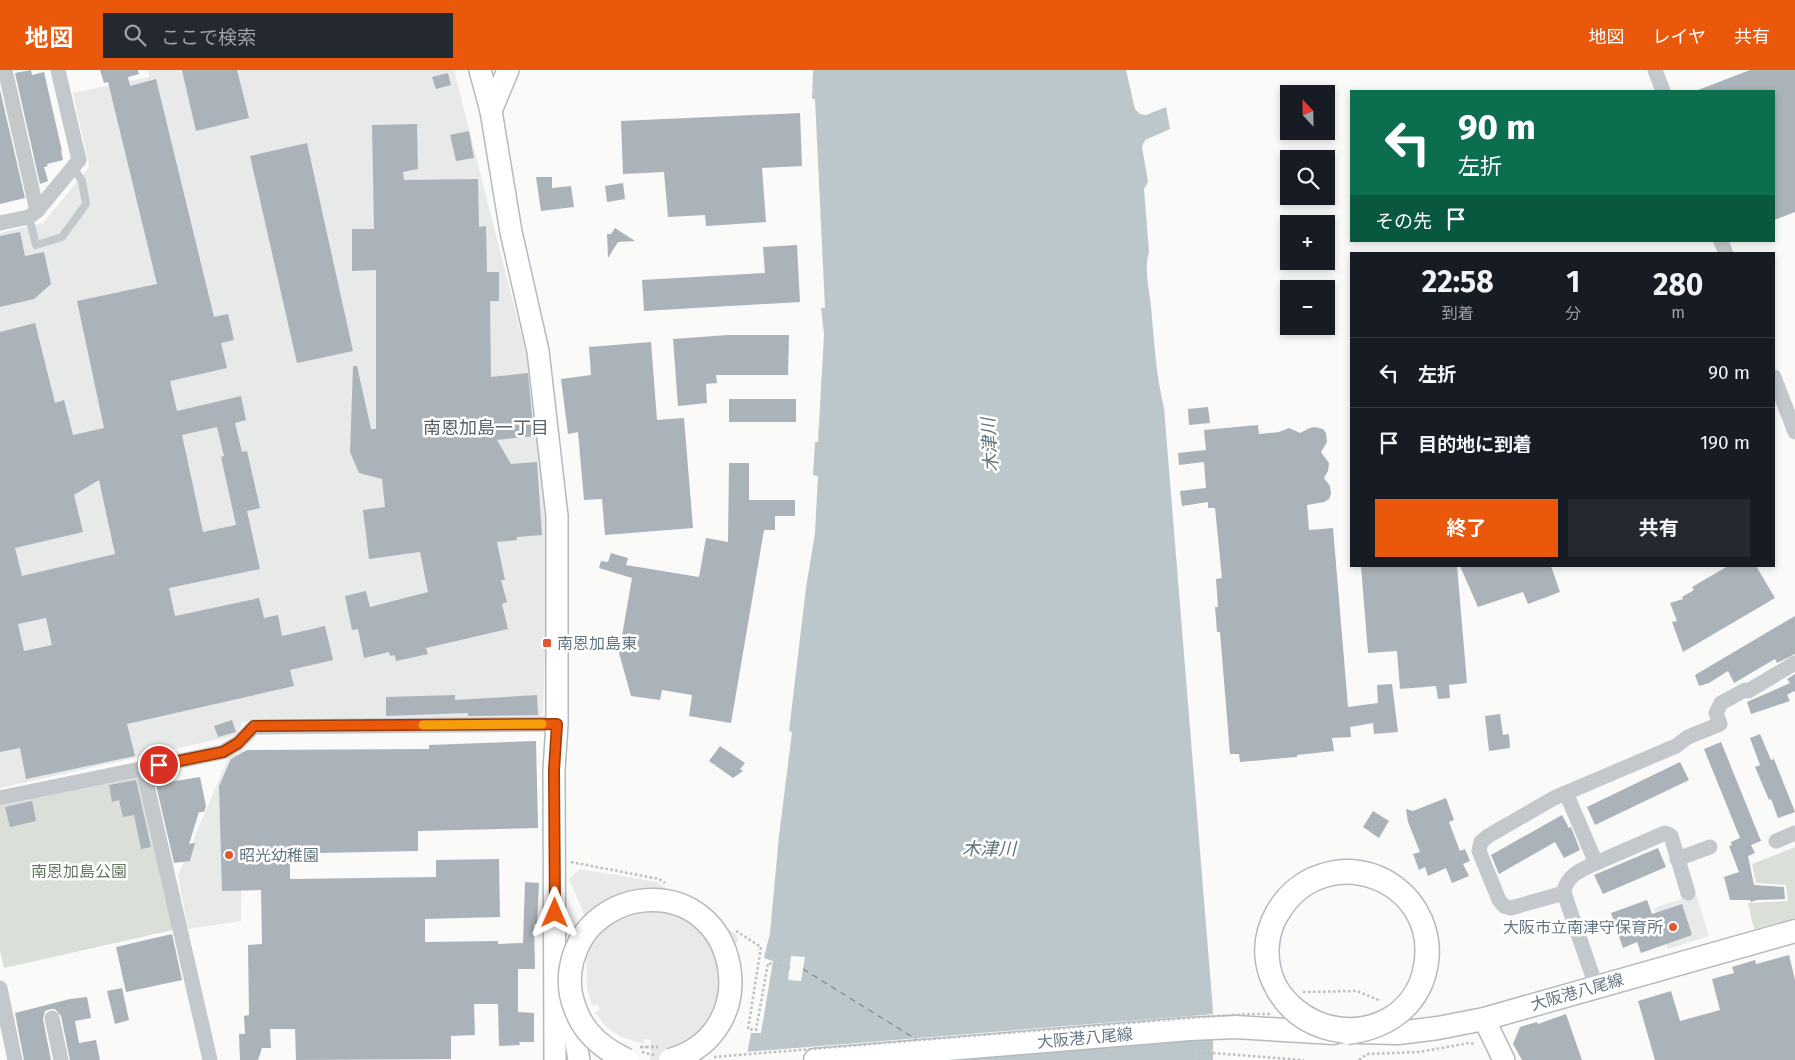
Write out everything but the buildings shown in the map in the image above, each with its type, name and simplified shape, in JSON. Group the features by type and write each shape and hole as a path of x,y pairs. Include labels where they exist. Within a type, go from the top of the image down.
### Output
{"main road":[{"name":"大阪港八尾線","path":"814,1060 1190,1029 1260,1028 1347,1033 1360,1032 1376,1027 1402,1012 1419,990 1425,972 1428,959 1426,933 1416,908 1398,888 1375,876 1362,872 1348,871 1329,873 1318,876 1301,886 1287,898 1273,920 1269,932 1266,952 1269,971 1276,989 1289,1008 1302,1018 1315,1026 1334,1032 1347,1033 1360,1031 1375,1026 1396,1015 1418,990 1424,975 1427,952 1425,933 1414,908 1395,888 1374,876 1352,872 1336,872 1317,878 1298,889 1284,904 1275,918 1270,933 1268,959 1273,981 1285,1002 1302,1017 1315,1025 1334,1031 1347,1032 1398,1033 1484,1019 1795,931"},
{"path":"634,1053 602,1045 584,1025 573,1002 571,973 580,944 587,932 598,921 610,912 625,905 647,902 674,905 698,916 704,921 720,942 730,972 729,996 720,1020 710,1034 699,1044 665,1054"}],"street":[{"path":"5,70 33,214"},
{"path":"0,223 33,214 79,160 58,70"},
{"path":"480,70 491,111 511,232 538,351 556,516 557,724 554,770 555,1060"},
{"path":"491,111 508,70"},
{"path":"1655,70 1663,90"},
{"path":"1775,380 1795,432"},
{"path":"1564,893 1508,908 1499,900 1479,851 1482,842 1488,836 1554,798 1676,746 1688,737 1720,724 1716,713 1721,703 1745,690 1748,691 1795,663"},
{"path":"0,798 223,752 238,743 254,726 557,724"},
{"path":"143,768 210,1060"},
{"path":"1566,793 1596,863"},
{"path":"1776,841 1795,833"},
{"path":"1596,986 1564,893 1564,887 1571,877 1596,863 1668,834 1688,893"},
{"path":"1677,859 1710,847"},
{"path":"555,913 578,1060"},
{"path":"0,993 15,1060"},
{"path":"52,1018 61,1060"},
{"path":"1484,1019 1504,1060"}],"lane":[{"path":"33,214 36,245 62,238 86,204 82,181 73,167"}],"path":[{"path":"554,858 659,880 668,885"},
{"path":"731,927 761,947 748,1029 756,1030 768,963 790,968"},
{"path":"1302,992 1357,991 1386,1004"},
{"path":"711,1057 1201,1017 1279,1014"},
{"path":"634,1053 644,1048 665,1054"},
{"path":"634,1053 665,1054"},
{"path":"634,1053 665,1054"},
{"path":"1199,1060 1199,1054 1212,1053 1304,1060"}],"shaded area":[{"path":"148,70 454,70 527,357 549,539 543,712 540,717 242,722 237,735 0,788 0,233 43,223 89,167 73,93 149,77"},
{"path":"243,749 241,921 188,929 178,876 229,756"},
{"path":"580,869 657,882 736,934 739,941 735,943 743,980 738,1010 729,1029 719,1042 697,1060 650,1060 651,1040 644,1039 644,1044 621,1037 604,1025 595,1012 600,1010 597,1004 592,1006 587,987 585,920 569,879"},
{"path":"1696,894 1709,936 1668,949 1654,908"}],"green space":[{"name":"南恩加島公園","path":"138,776 173,930 4,968 0,951 0,806"},
{"path":"1795,847 1795,918 1754,929 1748,903 1788,901 1786,885 1756,883 1752,864"}],"water":[{"name":"木津川","path":"813,70 1126,70 1135,109 1140,114 1146,115 1166,107 1170,129 1145,140 1142,147 1148,182 1144,189 1149,252 1147,271 1157,370 1164,408 1213,1011 1213,1060 746,1060 751,1033 761,1033 773,961 764,958 770,933 779,836 792,732 789,731 806,588 815,533 818,476 813,475 815,442 818,442 824,334 821,308 825,308 815,99 812,99"}],"pier":[{"path":"791,956 805,957 801,981 788,980"},
{"path":"1215,1014 1215,1037 926,1060 744,1060 745,1052"}],"ferry route":[{"path":"803,969 919,1041"}],"slow traffic":[{"path":"423,725 542,724"}],"place":[{"name":"南恩加島東","path":"547,643"},
{"name":"昭光幼稚園","path":"229,855"},
{"name":"大阪市立南津守保育所","path":"1673,927"}],"district":[{"name":"南恩加島一丁目","path":"486,428"}],"route":[{"path":"159,765 223,752 238,743 254,726 557,724 554,770 555,913"}]}
